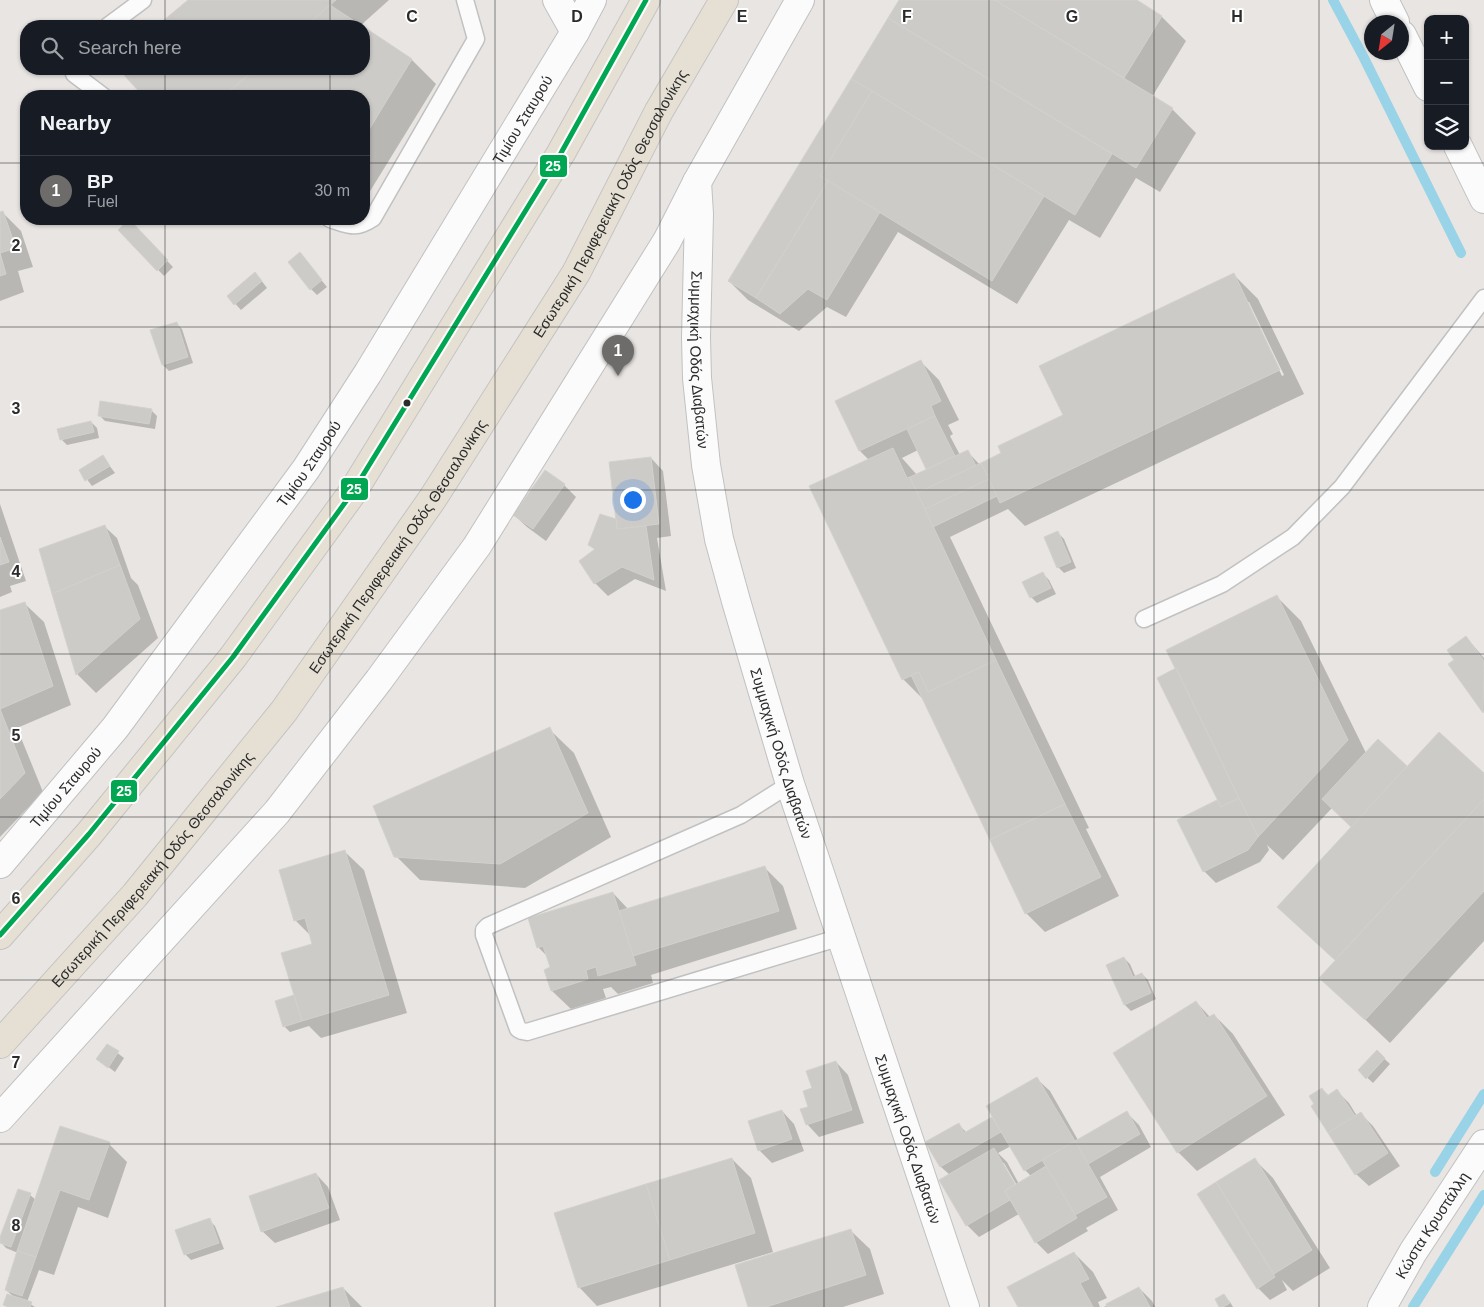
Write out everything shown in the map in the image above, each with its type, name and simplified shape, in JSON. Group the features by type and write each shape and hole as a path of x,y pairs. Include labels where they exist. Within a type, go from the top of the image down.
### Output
{"highway":[{"path":"0,935 89,834 233,657 352,493 561,153 646,0"},
{"name":"Εσωτερική Περιφερειακή Οδός Θεσσαλονίκης","path":"0,1044 134,896 284,711 427,506 576,273 659,112 724,0"}],"street":[{"path":"557,0 575,32"},
{"name":"Τιμίου Σταυρού","path":"0,864 115,728 242,559 306,469 373,364 575,32 592,0"},
{"path":"0,1118 277,812 379,680 477,546 667,241 697,182 800,0"},
{"path":"1384,0 1392,15"},
{"path":"1409,49 1424,79"},
{"path":"1460,150 1484,199"},
{"name":"Συμμαχική Οδός Διαβατών","path":"697,182 699,214 696,336 697,378 706,465 719,539 790,784 965,1307"},
{"name":"Κώστα Κρυστάλλη","path":"1382,1307 1413,1252 1484,1144"}],"lane":[{"path":"116,20 143,0"},
{"path":"370,220 373,218 476,39 465,0"},
{"path":"75,75 95,90"},
{"path":"349,225 362,225"},
{"path":"1144,619 1222,584 1293,537 1342,486 1484,298"},
{"path":"790,784 740,815 488,926 484,930 484,935 518,1029 522,1032 841,937"}],"building":[{"path":"188,0 336,0 313,20 164,20"},
{"path":"899,0 995,0 1173,108 1136,168 888,18"},
{"path":"995,0 1137,0 1162,16 1124,78"},
{"path":"330,5 353,20 313,20"},
{"path":"888,18 1112,154 1075,215 851,79"},
{"path":"370,31 412,59 370,128 370,90 230,90 249,75 370,75"},
{"path":"124,75 249,75 230,90 138,90"},
{"path":"851,79 872,91 820,176 828,181 756,298 728,281"},
{"path":"872,91 1044,196 992,281 820,176"},
{"path":"828,181 880,212 827,300 808,289 780,314 756,298"},
{"path":"3,211 16,248 0,253 0,212"},
{"path":"123,225 135,225 168,260 157,271 118,230"},
{"path":"300,252 322,280 310,290 288,262"},
{"path":"0,253 6,274 0,276"},
{"path":"255,272 262,281 234,305 227,296"},
{"path":"1234,273 1280,370 1000,503 981,463 1001,453 998,446 1063,415 1039,366"},
{"path":"177,322 188,357 162,365 150,330"},
{"path":"921,360 941,401 931,406 935,416 859,451 835,401"},
{"path":"100,401 152,409 149,424 98,416"},
{"path":"935,416 955,456 926,469 907,429"},
{"path":"91,421 94,432 60,440 57,429"},
{"path":"893,448 907,478 910,477 996,660 928,692 919,672 902,680 809,486"},
{"path":"968,450 976,466 917,493 910,477"},
{"path":"103,455 110,466 85,481 79,470"},
{"path":"651,457 659,524 617,529 609,462"},
{"path":"981,463 989,479 925,509 917,493"},
{"path":"545,470 565,484 533,529 513,515"},
{"path":"989,479 997,496 933,527 925,509"},
{"path":"600,514 616,519 617,529 646,526 654,580 622,567 594,584 579,561 595,549 588,545"},
{"path":"105,525 120,565 52,594 39,549"},
{"path":"1058,531 1071,562 1057,568 1044,537"},
{"path":"0,537 9,562 0,565"},
{"path":"120,565 140,619 76,675 52,594"},
{"path":"1043,572 1051,588 1030,598 1022,582"},
{"path":"1277,595 1348,740 1258,837 1166,650"},
{"path":"25,602 53,686 0,709 0,610"},
{"path":"1466,636 1484,661 1483,713 1448,664 1454,660 1447,650"},
{"path":"996,660 1065,804 990,840 911,675 919,672 928,692"},
{"path":"1176,668 1239,798 1221,807 1157,678"},
{"path":"0,709 25,773 0,799"},
{"path":"550,727 588,813 500,864 394,857 373,806"},
{"path":"1439,732 1484,773 1484,799 1335,960 1277,907"},
{"path":"1378,739 1407,766 1351,827 1322,799"},
{"path":"1239,798 1258,837 1248,850 1203,872 1177,820 1217,800 1221,807"},
{"path":"1484,799 1484,891 1365,1020 1319,978"},
{"path":"1065,804 1101,877 1025,914 990,840"},
{"path":"345,850 389,995 302,1021 281,953 312,944 305,918 294,921 279,870"},
{"path":"765,866 779,911 633,956 619,911"},
{"path":"613,892 636,965 598,976 596,967 586,970 588,979 551,991 544,970 550,967 543,946 537,948 528,918"},
{"path":"1124,957 1133,977 1142,973 1151,993 1124,1005 1106,965"},
{"path":"294,995 302,1021 283,1027 275,1001"},
{"path":"1196,1001 1207,1018 1214,1014 1267,1096 1177,1153 1113,1053"},
{"path":"107,1044 119,1051 108,1068 96,1059"},
{"path":"1377,1050 1385,1058 1366,1079 1358,1070"},
{"path":"836,1061 852,1110 806,1125 800,1109 808,1107 803,1091 812,1088 806,1071"},
{"path":"1037,1077 1075,1141 1024,1171 986,1106"},
{"path":"1322,1088 1327,1096 1337,1089 1355,1116 1328,1133 1311,1106 1314,1104 1309,1096"},
{"path":"782,1110 792,1139 758,1151 748,1121"},
{"path":"1127,1111 1140,1134 1088,1164 1075,1141"},
{"path":"1361,1112 1388,1153 1355,1175 1328,1133"},
{"path":"992,1117 1001,1132 940,1167 925,1142 959,1123 964,1133"},
{"path":"60,1126 110,1142 89,1200 60,1190 36,1257 17,1251"},
{"path":"1075,1141 1107,1197 1075,1215 1042,1160"},
{"path":"994,1148 1015,1184 1005,1191 1010,1200 966,1226 939,1180"},
{"path":"732,1158 755,1233 670,1260 646,1184"},
{"path":"1255,1158 1312,1250 1274,1274 1216,1182"},
{"path":"1046,1166 1077,1218 1035,1243 1005,1191"},
{"path":"316,1173 329,1208 261,1232 249,1196"},
{"path":"1216,1182 1275,1277 1257,1289 1197,1194"},
{"path":"646,1184 670,1260 578,1288 554,1213"},
{"path":"18,1189 31,1193 11,1247 0,1243 0,1237"},
{"path":"210,1218 219,1243 184,1255 175,1230"},
{"path":"851,1229 866,1275 766,1307 748,1307 735,1265"},
{"path":"17,1251 36,1257 22,1296 5,1290"},
{"path":"1074,1252 1089,1279 1080,1283 1093,1307 1018,1307 1007,1287"},
{"path":"343,1287 350,1307 276,1307"},
{"path":"1139,1287 1150,1307 1107,1307 1106,1304"},
{"path":"7,1294 32,1302 30,1307 8,1307 3,1305"},
{"path":"1224,1294 1230,1303 1219,1307 1215,1299"}],"waterway":[{"path":"1333,0 1461,253"},
{"path":"1435,1172 1484,1094"},
{"path":"1413,1307 1484,1195"}],"transit line":[{"name":"25","path":"0,935 89,834 233,657 352,493 561,153 646,0"}],"place":[{"name":"BP","path":"618,376"}]}
